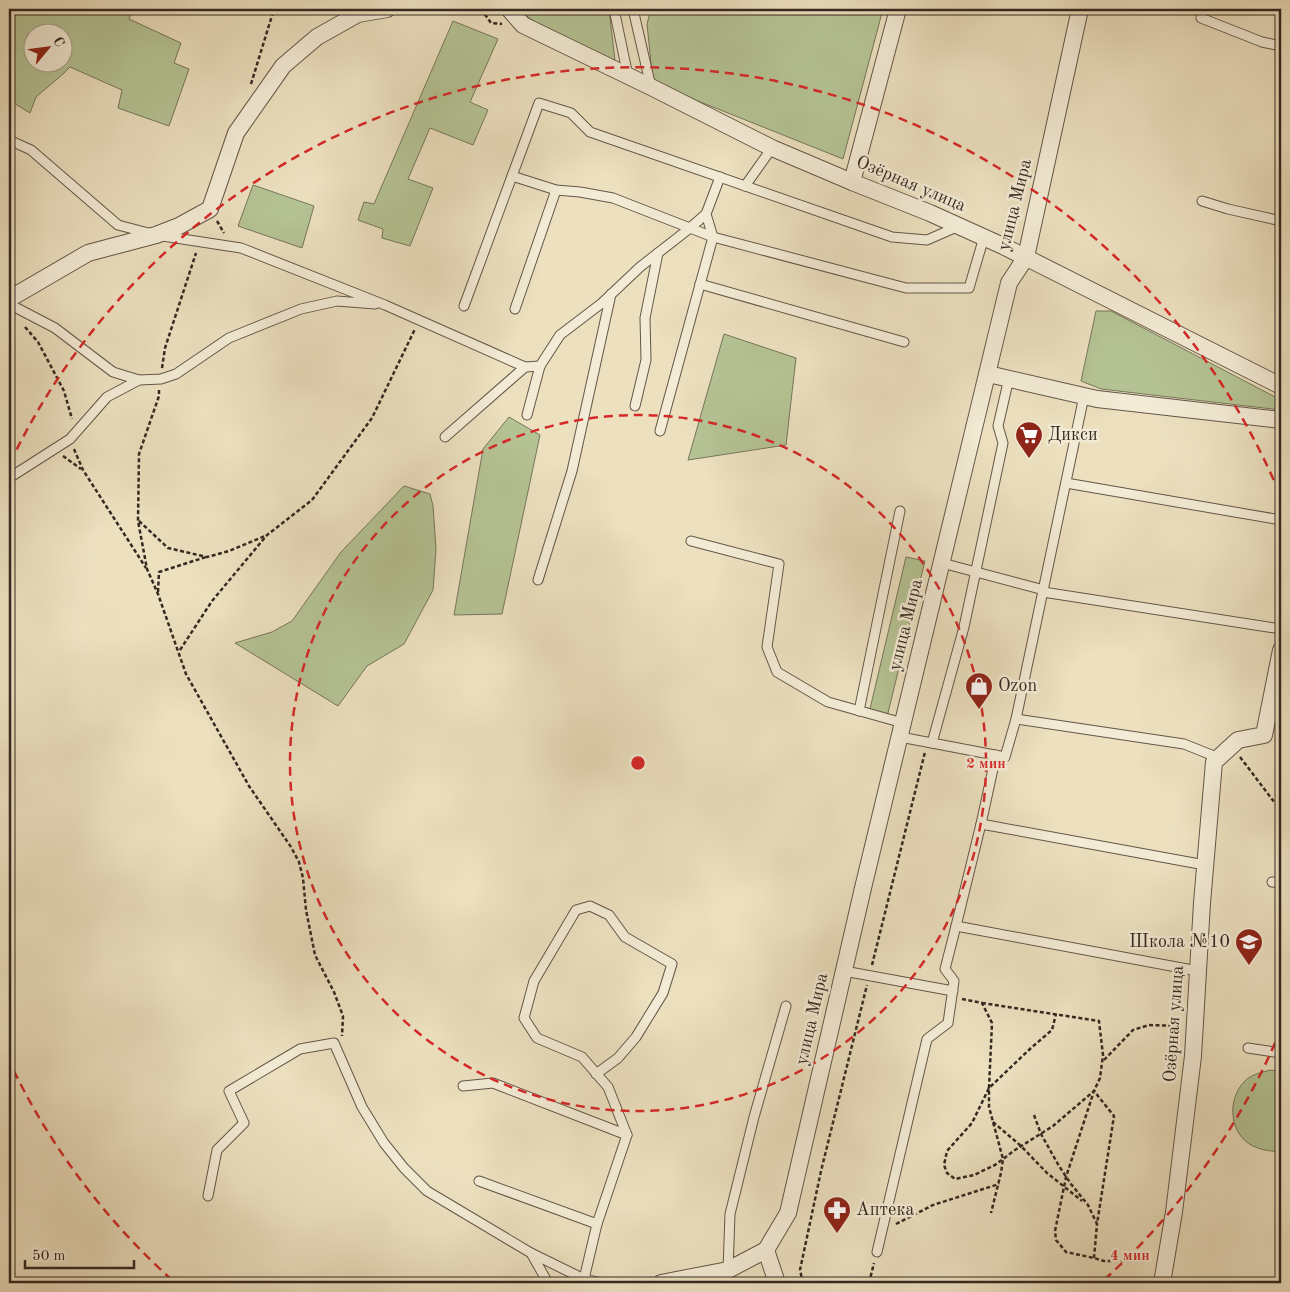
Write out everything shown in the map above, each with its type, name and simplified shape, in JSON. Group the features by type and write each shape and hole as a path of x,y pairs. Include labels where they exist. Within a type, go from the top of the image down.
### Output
{"street":[{"path":"9,299 88,253 156,235 179,226 210,209 236,133 283,66 317,37 358,14 387,9"},
{"name":"Озёрная улица","path":"509,9 523,25 772,148 930,212 984,237 1281,386"},
{"path":"852,182 898,9"},
{"name":"улица Мира","path":"766,1250 788,1213 901,730 1009,283 1026,258 1080,9"},
{"path":"988,374 1097,399 1281,420"},
{"path":"1219,758 1238,740 1264,735 1281,650"},
{"name":"Озёрная улица","path":"1162,1283 1174,1212 1193,1056 1205,866 1214,762 1219,758"},
{"path":"660,1283 728,1270 766,1250 777,1283"}],"lane":[{"path":"614,9 628,77"},
{"path":"633,9 651,87"},
{"path":"1201,18 1262,42 1281,46"},
{"path":"464,306 539,103 571,113 590,132 892,237 927,240 959,226"},
{"path":"9,140 31,150 118,225 156,235 241,248 385,305 525,367 540,366"},
{"path":"745,186 772,148"},
{"path":"512,176 556,190 612,198 712,237 906,288 969,288 984,237"},
{"path":"527,415 540,366 560,336 602,303 640,267 706,214 720,177"},
{"path":"515,309 556,190"},
{"path":"1202,201 1281,221"},
{"path":"660,431 712,237 706,214"},
{"path":"635,406 646,360 644,318 658,253"},
{"path":"700,284 904,342"},
{"path":"538,580 572,471 612,294"},
{"path":"9,304 55,328 113,372 139,380 160,379 176,374 229,338 301,309 336,300 385,305"},
{"path":"446,438 525,367"},
{"path":"930,742 964,627 976,572 1003,443 998,426 1008,378"},
{"path":"9,478 70,439 107,397 139,380"},
{"path":"691,541 779,564 767,647 777,672 828,702 859,711 930,742 1005,757 1016,719 1084,396"},
{"path":"1066,483 1281,520"},
{"path":"859,711 900,510"},
{"path":"942,563 1043,591 1281,629"},
{"path":"1016,719 1184,744 1219,758"},
{"path":"876,1252 927,1039 948,1023 954,981 945,969 996,755"},
{"path":"981,824 1205,866"},
{"path":"584,1279 597,1224 627,1135 608,1087 596,1074 582,1057 536,1038 524,1018 534,981 576,910 590,906 608,915 625,937 672,964 663,993 636,1037 618,1058 596,1074"},
{"path":"956,926 1198,971"},
{"path":"844,971 952,994"},
{"path":"728,1270 730,1214 754,1117 786,1006"},
{"path":"208,1196 217,1150 244,1123 229,1091 300,1049 334,1043 362,1107 384,1143 404,1168 428,1191 531,1253 584,1279 602,1283"},
{"path":"1248,1048 1281,1053"},
{"path":"462,1086 493,1083 627,1135"},
{"path":"479,1181 597,1224"},
{"path":"531,1253 548,1283"}],"path":[{"path":"249,89 274,9"},
{"path":"210,209 226,236 241,248"},
{"path":"199,242 165,348 158,396 139,454 138,521 146,569 158,594 186,674 249,786 299,862 315,955 334,992 343,1016 343,1036 334,1043"},
{"path":"179,651 212,602 267,535 312,500 372,418 419,321"},
{"path":"54,450 83,470"},
{"path":"138,521 168,548 206,557"},
{"path":"158,594 159,572 229,551 267,535"},
{"path":"803,1283 800,1270 821,1171 930,742"},
{"path":"1231,747 1254,774 1281,812"},
{"path":"952,994 982,1003 1098,1021 1103,1056 1100,1078 1066,1177 1055,1231 1056,1240 1066,1252 1104,1261 1146,1261 1167,1251"},
{"path":"982,1003 992,1023 989,1107 1002,1160 1002,1173 991,1213"},
{"path":"1056,1014 1052,1030 989,1088 972,1123 947,1151 944,1165 947,1173 955,1179 974,1175 995,1165 1067,1115 1094,1091"},
{"path":"1103,1061 1133,1030 1149,1025 1195,1026"},
{"path":"1094,1091 1114,1116 1097,1224 1094,1258"},
{"path":"1034,1115 1041,1134 1066,1177 1088,1205 1097,1224"},
{"path":"993,1122 1021,1146 1047,1173 1088,1205"},
{"path":"892,1226 934,1205 999,1184"},
{"path":"869,1283 876,1252"}],"green space":[{"path":"9,9 133,9 129,19 181,43 174,63 189,69 169,126 118,108 122,90 72,68 72,22 22,22 22,72 65,72 36,97 30,113 9,100"},
{"path":"516,9 609,9 615,61 543,27"},
{"path":"651,9 883,9 843,159 653,83 647,24"},
{"path":"453,21 498,39 470,102 488,110 473,145 430,128 408,179 433,188 410,246 382,238 383,229 358,220 364,202 374,204"},
{"path":"253,185 314,206 302,248 238,226"},
{"path":"1096,311 1111,311 1281,400 1281,410 1101,389 1081,381"},
{"path":"724,334 796,358 786,445 688,460"},
{"path":"509,417 540,435 502,614 454,615 483,449"},
{"path":"404,486 430,494 433,506 436,549 433,590 404,644 367,666 338,706 235,643 272,632 292,621 341,552"},
{"path":"906,557 925,561 887,717 869,713"},
{"path":"1271,1070 1281,1072 1281,1152 1261,1149 1248,1143 1236,1128 1233,1118 1235,1097 1239,1088 1252,1076"}],"place":[{"name":"Дикси","path":"1029,459"},
{"name":"Ozon","path":"979,710"},
{"name":"Школа №10","path":"1249,966"},
{"name":"Аптека","path":"837,1234"}]}
